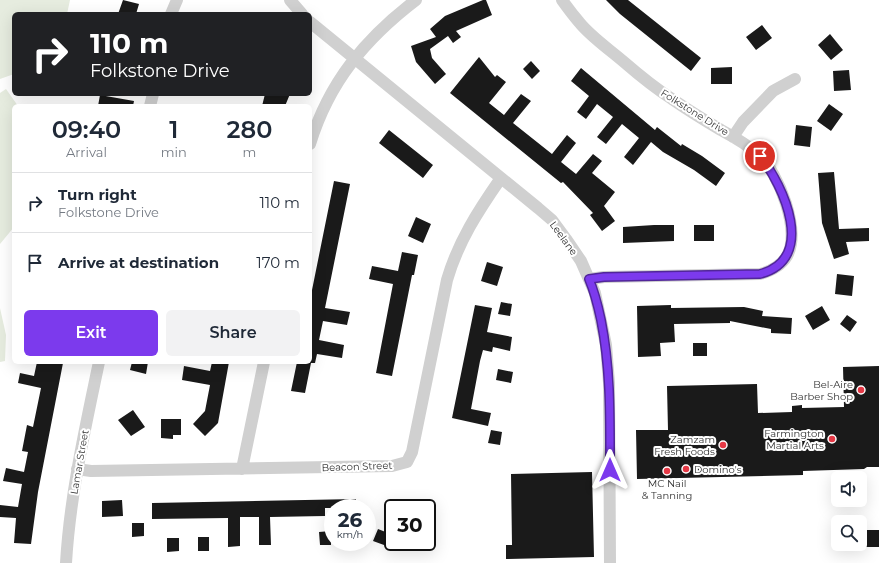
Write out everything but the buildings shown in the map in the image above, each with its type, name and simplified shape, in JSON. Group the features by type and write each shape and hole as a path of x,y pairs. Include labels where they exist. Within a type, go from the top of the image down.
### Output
{"street":[{"path":"172,12 177,0"},
{"path":"290,0 300,12"},
{"path":"312,138 321,113 330,96 355,58 369,40 416,0"},
{"name":"Folkstone Drive","path":"562,0 579,23 637,73 670,98 733,136 760,156 774,175 782,193 791,227 790,243 787,255 782,263 770,272 760,274 604,277 589,279"},
{"name":"Leelane","path":"312,24 552,220 581,261 595,293 606,345 609,383 610,563"},
{"path":"733,136 743,122 773,92 795,79"},
{"name":"Beacon Street","path":"77,469 91,471 392,466 407,462 412,452 452,261 465,233 501,178"},
{"name":"Lamar Street","path":"66,563 68,535 77,469 99,364"},
{"path":"242,469 264,364"}],"shaded area":[{"path":"0,0 70,0 67,12 12,12 12,75 0,79"},
{"path":"6,89 17,104 12,104 12,229 0,244 0,93"},
{"path":"0,308 6,335 5,361 0,362"}],"place":[{"name":"Bel-Aire Barber Shop","path":"861,390"},
{"name":"Farmington Martial Arts","path":"832,439"},
{"name":"Zamzam Fresh Foods","path":"723,445"},
{"name":"Domino's","path":"686,469"},
{"name":"MC Nail & Tanning","path":"667,471"}],"route":[{"path":"610,470 609,383 606,345 595,293 589,279 604,277 760,274 770,272 782,263 787,255 790,243 791,227 780,188 774,175 760,156"}]}
